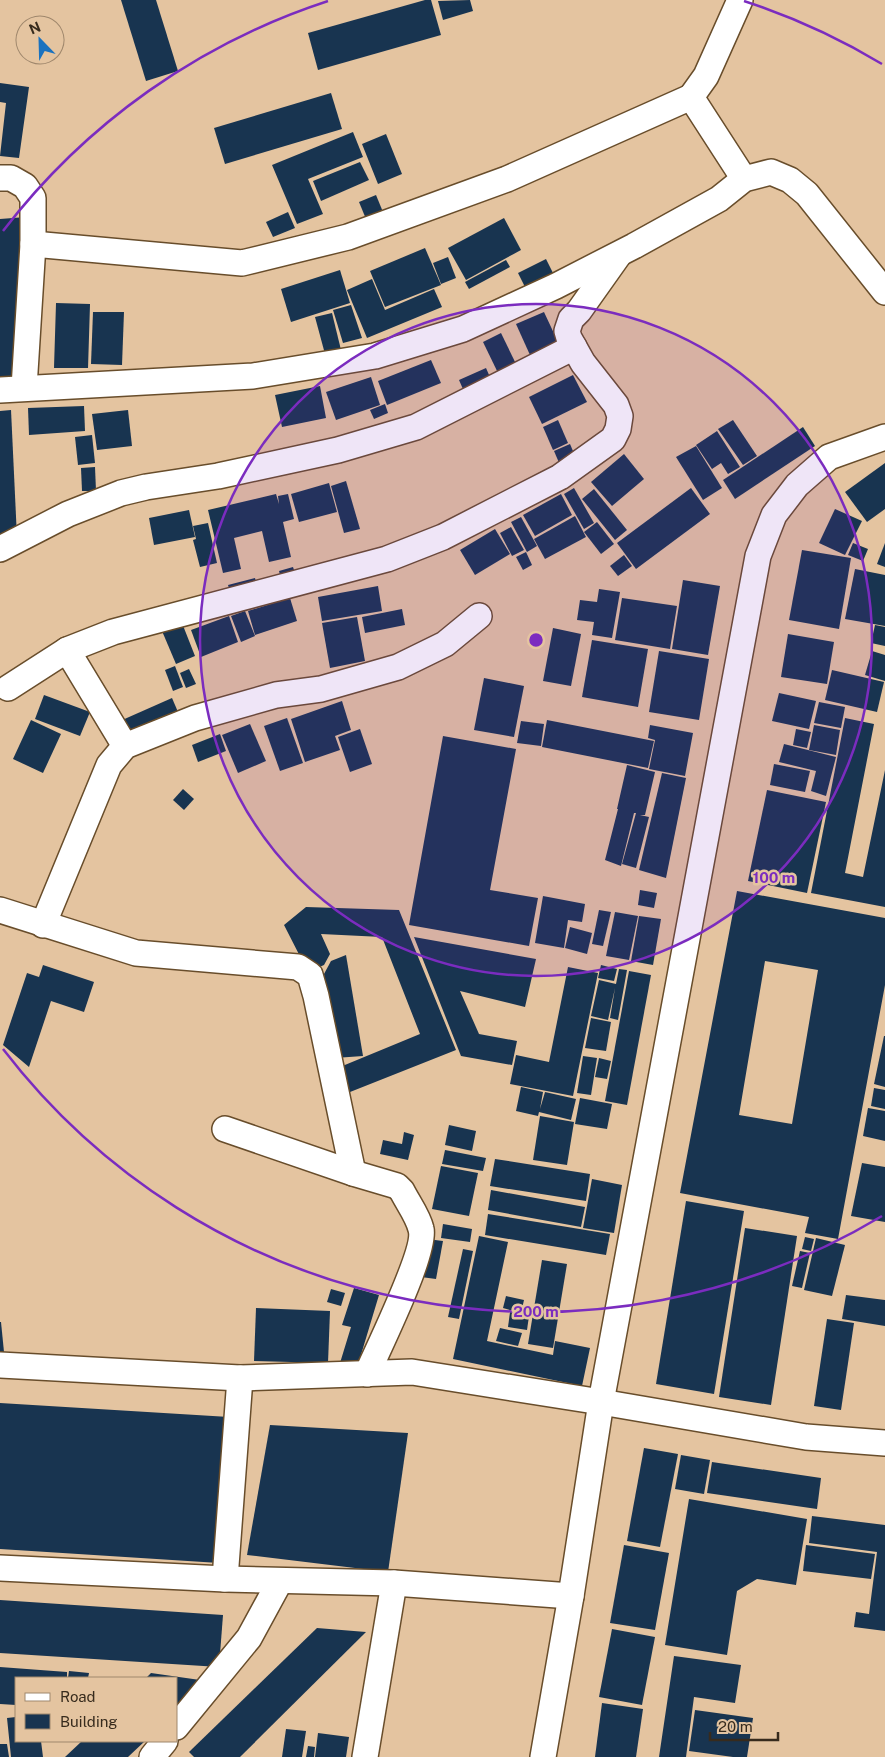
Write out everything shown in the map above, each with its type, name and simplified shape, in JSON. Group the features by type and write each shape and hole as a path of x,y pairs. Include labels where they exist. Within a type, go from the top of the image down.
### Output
{"street":[{"path":"33,244 242,263 348,237 507,179 691,97 706,76 740,0"},
{"path":"691,97 744,179"},
{"path":"0,178 11,178 25,186 33,198 33,244 12,389 253,376 375,356 463,329 556,286 720,199 744,179 772,172 790,180 807,194 885,292"},
{"path":"8,688 67,650 113,632 163,617 387,560 443,537 560,477 613,439 618,429 620,416 616,405 584,363 568,338 567,330 571,319 580,310 621,252"},
{"path":"0,549 68,514 121,494 146,487 218,476 338,450 416,427 574,347"},
{"path":"543,1757 572,1596 601,1402 758,556 774,515 797,485 829,457 885,437"},
{"path":"43,925 109,765 125,746 195,718 276,695 321,689 398,667 445,644 479,616"},
{"path":"67,650 125,746"},
{"path":"0,910 136,953 298,967 310,975 353,1173"},
{"path":"225,1129 353,1173 397,1186 402,1191 422,1229 422,1240 413,1269 367,1374"},
{"path":"0,1365 240,1378 412,1372 806,1437 885,1443"},
{"path":"225,1579 240,1378"},
{"path":"0,1568 225,1579 394,1583 572,1596"},
{"path":"178,1725 249,1638 280,1581"},
{"path":"365,1757 394,1583"},
{"path":"152,1757 164,1742"}],"building":[{"path":"121,0 156,0 178,71 146,81"},
{"path":"425,0 431,0 441,35 318,70 308,33"},
{"path":"470,0 473,11 443,20 438,1"},
{"path":"0,83 29,87 19,158 0,156 6,103 0,102"},
{"path":"331,93 342,129 225,164 214,128"},
{"path":"353,132 363,157 308,179 323,214 297,224 272,165"},
{"path":"386,134 402,174 378,184 362,144"},
{"path":"360,162 369,180 321,201 313,181"},
{"path":"376,195 383,212 366,219 359,202"},
{"path":"288,212 295,228 273,237 266,222"},
{"path":"26,217 17,387 0,387 0,219"},
{"path":"504,218 521,250 466,280 448,248"},
{"path":"425,248 441,285 385,307 370,271"},
{"path":"448,257 456,278 441,284 433,263"},
{"path":"546,259 553,273 525,287 518,273"},
{"path":"506,260 510,267 469,289 465,282"},
{"path":"340,270 350,303 291,322 281,289"},
{"path":"372,279 385,310 434,289 442,307 367,338 347,290"},
{"path":"56,303 90,304 88,368 54,368"},
{"path":"351,305 362,338 343,343 333,310"},
{"path":"93,312 124,312 122,365 91,364"},
{"path":"544,312 558,342 530,355 516,324"},
{"path":"332,313 341,350 325,354 315,317"},
{"path":"501,333 517,366 499,375 483,342"},
{"path":"431,360 441,383 387,405 378,381"},
{"path":"486,368 493,384 466,396 459,380"},
{"path":"573,375 587,402 542,424 529,397"},
{"path":"371,377 380,405 336,420 326,392"},
{"path":"320,386 326,418 282,427 275,395"},
{"path":"385,404 388,413 374,419 370,410"},
{"path":"84,406 85,431 29,435 28,408"},
{"path":"11,410 17,538 0,539 0,411"},
{"path":"128,410 132,446 97,450 92,414"},
{"path":"558,420 568,443 553,450 543,427"},
{"path":"733,420 757,456 743,465 718,429"},
{"path":"803,427 815,446 735,499 723,480"},
{"path":"717,431 740,467 728,474 721,463 712,469 696,445"},
{"path":"92,435 95,463 78,465 75,437"},
{"path":"570,444 576,458 560,465 554,451"},
{"path":"696,446 722,488 703,500 676,457"},
{"path":"624,454 644,479 612,506 591,482"},
{"path":"885,463 885,509 867,522 845,492"},
{"path":"95,467 96,491 82,491 81,468"},
{"path":"346,481 360,529 344,533 331,486"},
{"path":"329,483 337,512 299,522 291,494"},
{"path":"574,488 594,523 584,529 564,494"},
{"path":"691,488 710,514 636,569 617,543"},
{"path":"594,489 627,530 615,540 582,499"},
{"path":"276,494 279,504 278,496 288,494 294,519 283,522 291,557 269,562 262,531 234,538 241,569 223,573 208,510"},
{"path":"561,494 572,515 535,536 523,515"},
{"path":"835,509 862,521 845,555 819,543"},
{"path":"189,510 195,537 154,545 149,518"},
{"path":"575,516 586,537 545,559 534,539"},
{"path":"521,517 537,546 527,552 511,522"},
{"path":"597,522 614,544 601,554 584,532"},
{"path":"208,523 217,563 200,567 193,540 196,539 193,526"},
{"path":"511,527 524,550 512,556 500,533"},
{"path":"495,529 510,554 475,575 460,550"},
{"path":"853,543 868,549 863,561 848,555"},
{"path":"885,543 885,567 877,564"},
{"path":"802,550 851,558 839,629 789,620"},
{"path":"526,552 532,565 523,570 516,557"},
{"path":"624,555 632,566 618,576 610,566"},
{"path":"293,567 297,579 282,583 279,571"},
{"path":"855,569 885,575 885,626 845,619"},
{"path":"255,578 258,589 231,595 228,585"},
{"path":"683,580 720,586 708,655 672,649"},
{"path":"378,586 382,611 322,621 318,597"},
{"path":"599,589 620,592 612,638 592,635 594,622 577,620 580,600 597,602"},
{"path":"290,598 297,621 255,635 248,611"},
{"path":"622,598 677,606 670,649 615,640"},
{"path":"402,609 405,625 365,633 362,617"},
{"path":"245,611 255,636 241,642 231,616"},
{"path":"229,616 238,642 201,657 191,630"},
{"path":"357,617 365,661 330,668 322,623"},
{"path":"182,623 195,656 176,664 162,631"},
{"path":"875,625 885,627 885,646 871,643"},
{"path":"553,628 581,634 571,686 543,681"},
{"path":"788,634 834,642 827,684 781,677"},
{"path":"592,640 648,649 638,707 582,697"},
{"path":"659,651 709,659 699,720 649,712"},
{"path":"872,651 885,655 885,681 865,675"},
{"path":"175,666 183,687 173,691 165,670"},
{"path":"189,669 196,684 186,688 180,673"},
{"path":"832,670 884,682 877,712 825,700"},
{"path":"484,678 524,686 514,737 474,730"},
{"path":"779,693 816,701 809,729 772,721"},
{"path":"44,695 90,712 80,736 35,719"},
{"path":"172,698 181,719 128,742 120,721"},
{"path":"342,701 351,730 335,736 340,750 305,762 291,719"},
{"path":"819,702 845,707 841,728 814,723"},
{"path":"287,718 303,763 280,771 264,726"},
{"path":"845,718 874,724 845,873 863,877 885,770 885,907 811,893"},
{"path":"31,720 61,734 43,773 13,759"},
{"path":"547,720 654,741 648,768 542,747"},
{"path":"521,721 544,724 541,746 517,743"},
{"path":"250,724 266,761 238,773 222,735"},
{"path":"650,725 693,733 685,776 649,769 655,740 648,738"},
{"path":"814,725 840,730 836,755 809,750"},
{"path":"360,729 372,764 350,772 338,737"},
{"path":"796,729 811,732 807,748 793,745"},
{"path":"220,734 226,751 198,762 192,745"},
{"path":"443,736 516,749 490,890 538,898 529,946 409,925"},
{"path":"784,744 836,757 826,796 811,791 816,771 779,762"},
{"path":"774,764 810,771 805,792 770,785"},
{"path":"627,765 655,772 645,815 640,815 649,817 636,868 622,864 636,813 634,813 621,866 605,860"},
{"path":"662,773 686,778 666,878 639,870"},
{"path":"183,789 194,799 184,810 173,800"},
{"path":"767,790 826,802 807,893 748,881"},
{"path":"640,890 657,893 654,908 638,905"},
{"path":"737,891 885,918 885,985 838,1239 805,1233 809,1217 680,1193","holes":["765,961 818,970 792,1124 739,1115"]},
{"path":"543,896 585,904 582,922 568,920 564,948 535,943"},
{"path":"306,907 399,910 456,1050 345,1094 340,1067 420,1034 382,937 321,934 330,954 324,965 308,972 284,925"},
{"path":"599,910 611,912 603,946 592,944"},
{"path":"615,912 638,916 629,960 606,956"},
{"path":"639,916 661,919 653,965 631,961"},
{"path":"570,927 592,933 587,954 565,948"},
{"path":"414,937 536,959 525,1007 460,991 479,1034 517,1041 512,1065 461,1056"},
{"path":"346,955 363,1056 335,1058 324,974 331,961"},
{"path":"43,965 94,982 84,1012 51,1001 29,1067 3,1045 27,973 39,977"},
{"path":"601,965 617,969 614,981 598,978"},
{"path":"568,967 598,973 573,1096 510,1084 516,1055 549,1062"},
{"path":"619,969 627,970 618,1020 610,1018 615,988 608,1020 591,1016 599,980 616,984"},
{"path":"629,971 651,975 627,1105 605,1101"},
{"path":"591,1018 611,1022 606,1051 585,1048"},
{"path":"885,1036 885,1087 874,1084"},
{"path":"583,1056 597,1058 591,1095 577,1093"},
{"path":"599,1058 611,1061 607,1079 595,1077"},
{"path":"521,1087 543,1092 540,1109 545,1092 576,1099 571,1120 539,1112 538,1116 516,1111"},
{"path":"874,1088 885,1090 885,1109 871,1106"},
{"path":"580,1098 612,1104 607,1129 575,1124"},
{"path":"868,1108 885,1111 885,1141 863,1136"},
{"path":"540,1116 574,1122 567,1165 533,1160"},
{"path":"449,1125 476,1131 472,1151 445,1145"},
{"path":"404,1132 414,1135 408,1160 380,1154 383,1140 402,1144"},
{"path":"445,1150 486,1158 483,1171 442,1164"},
{"path":"495,1159 590,1174 586,1201 490,1186"},
{"path":"862,1163 885,1167 885,1222 851,1216"},
{"path":"441,1166 478,1173 469,1216 432,1209"},
{"path":"592,1179 622,1185 614,1233 583,1228"},
{"path":"491,1190 585,1207 581,1227 488,1210"},
{"path":"686,1201 744,1211 714,1394 656,1384"},
{"path":"488,1214 610,1234 606,1255 485,1235"},
{"path":"443,1224 472,1229 470,1242 441,1238"},
{"path":"745,1228 797,1236 771,1405 719,1397"},
{"path":"479,1236 508,1242 487,1341 553,1355 555,1341 590,1348 582,1386 453,1359"},
{"path":"805,1237 814,1239 811,1251 802,1249"},
{"path":"816,1238 845,1245 832,1296 804,1290"},
{"path":"427,1239 443,1241 436,1279 421,1277"},
{"path":"463,1249 473,1251 459,1319 448,1317"},
{"path":"800,1251 810,1253 802,1288 792,1286"},
{"path":"542,1260 567,1264 553,1348 528,1344"},
{"path":"354,1288 379,1295 357,1368 340,1363 351,1327 342,1325"},
{"path":"331,1289 345,1293 341,1306 327,1302"},
{"path":"846,1295 885,1300 885,1326 842,1319"},
{"path":"506,1296 524,1300 521,1313 503,1308"},
{"path":"256,1308 330,1311 328,1363 254,1361"},
{"path":"510,1312 529,1316 527,1330 508,1327"},
{"path":"827,1319 854,1323 841,1410 814,1406"},
{"path":"1,1322 5,1362 0,1362"},
{"path":"500,1328 522,1333 518,1346 496,1341"},
{"path":"0,1403 229,1417 219,1563 0,1549"},
{"path":"270,1425 408,1433 388,1572 247,1555"},
{"path":"644,1448 678,1454 660,1547 627,1541"},
{"path":"681,1455 710,1460 704,1494 675,1489"},
{"path":"712,1462 821,1478 817,1509 707,1493"},
{"path":"689,1499 807,1519 796,1585 757,1579 737,1591 727,1655 665,1645"},
{"path":"812,1516 885,1525 885,1631 854,1627 856,1612 869,1614 877,1552 809,1543"},
{"path":"624,1545 669,1553 655,1630 610,1623"},
{"path":"806,1545 875,1554 871,1579 803,1571"},
{"path":"0,1600 223,1615 219,1667 0,1653"},
{"path":"317,1628 366,1632 240,1757 194,1757 189,1752"},
{"path":"612,1629 655,1637 642,1705 599,1697"},
{"path":"674,1656 741,1665 735,1703 694,1697 686,1757 659,1757"},
{"path":"0,1667 67,1672 67,1677 15,1677 15,1705 0,1704"},
{"path":"69,1671 89,1673 88,1677 68,1677"},
{"path":"151,1673 207,1681 178,1708 178,1677 147,1677"},
{"path":"602,1703 643,1709 636,1757 595,1757"},
{"path":"695,1710 753,1718 747,1757 689,1751"},
{"path":"15,1717 15,1742 41,1742 43,1757 11,1757 7,1718"},
{"path":"286,1729 306,1731 302,1757 282,1757"},
{"path":"318,1733 349,1737 346,1757 315,1757"},
{"path":"81,1742 144,1742 128,1757 65,1757"},
{"path":"0,1744 7,1744 9,1757 0,1757"},
{"path":"308,1746 315,1747 314,1757 306,1757"}]}
